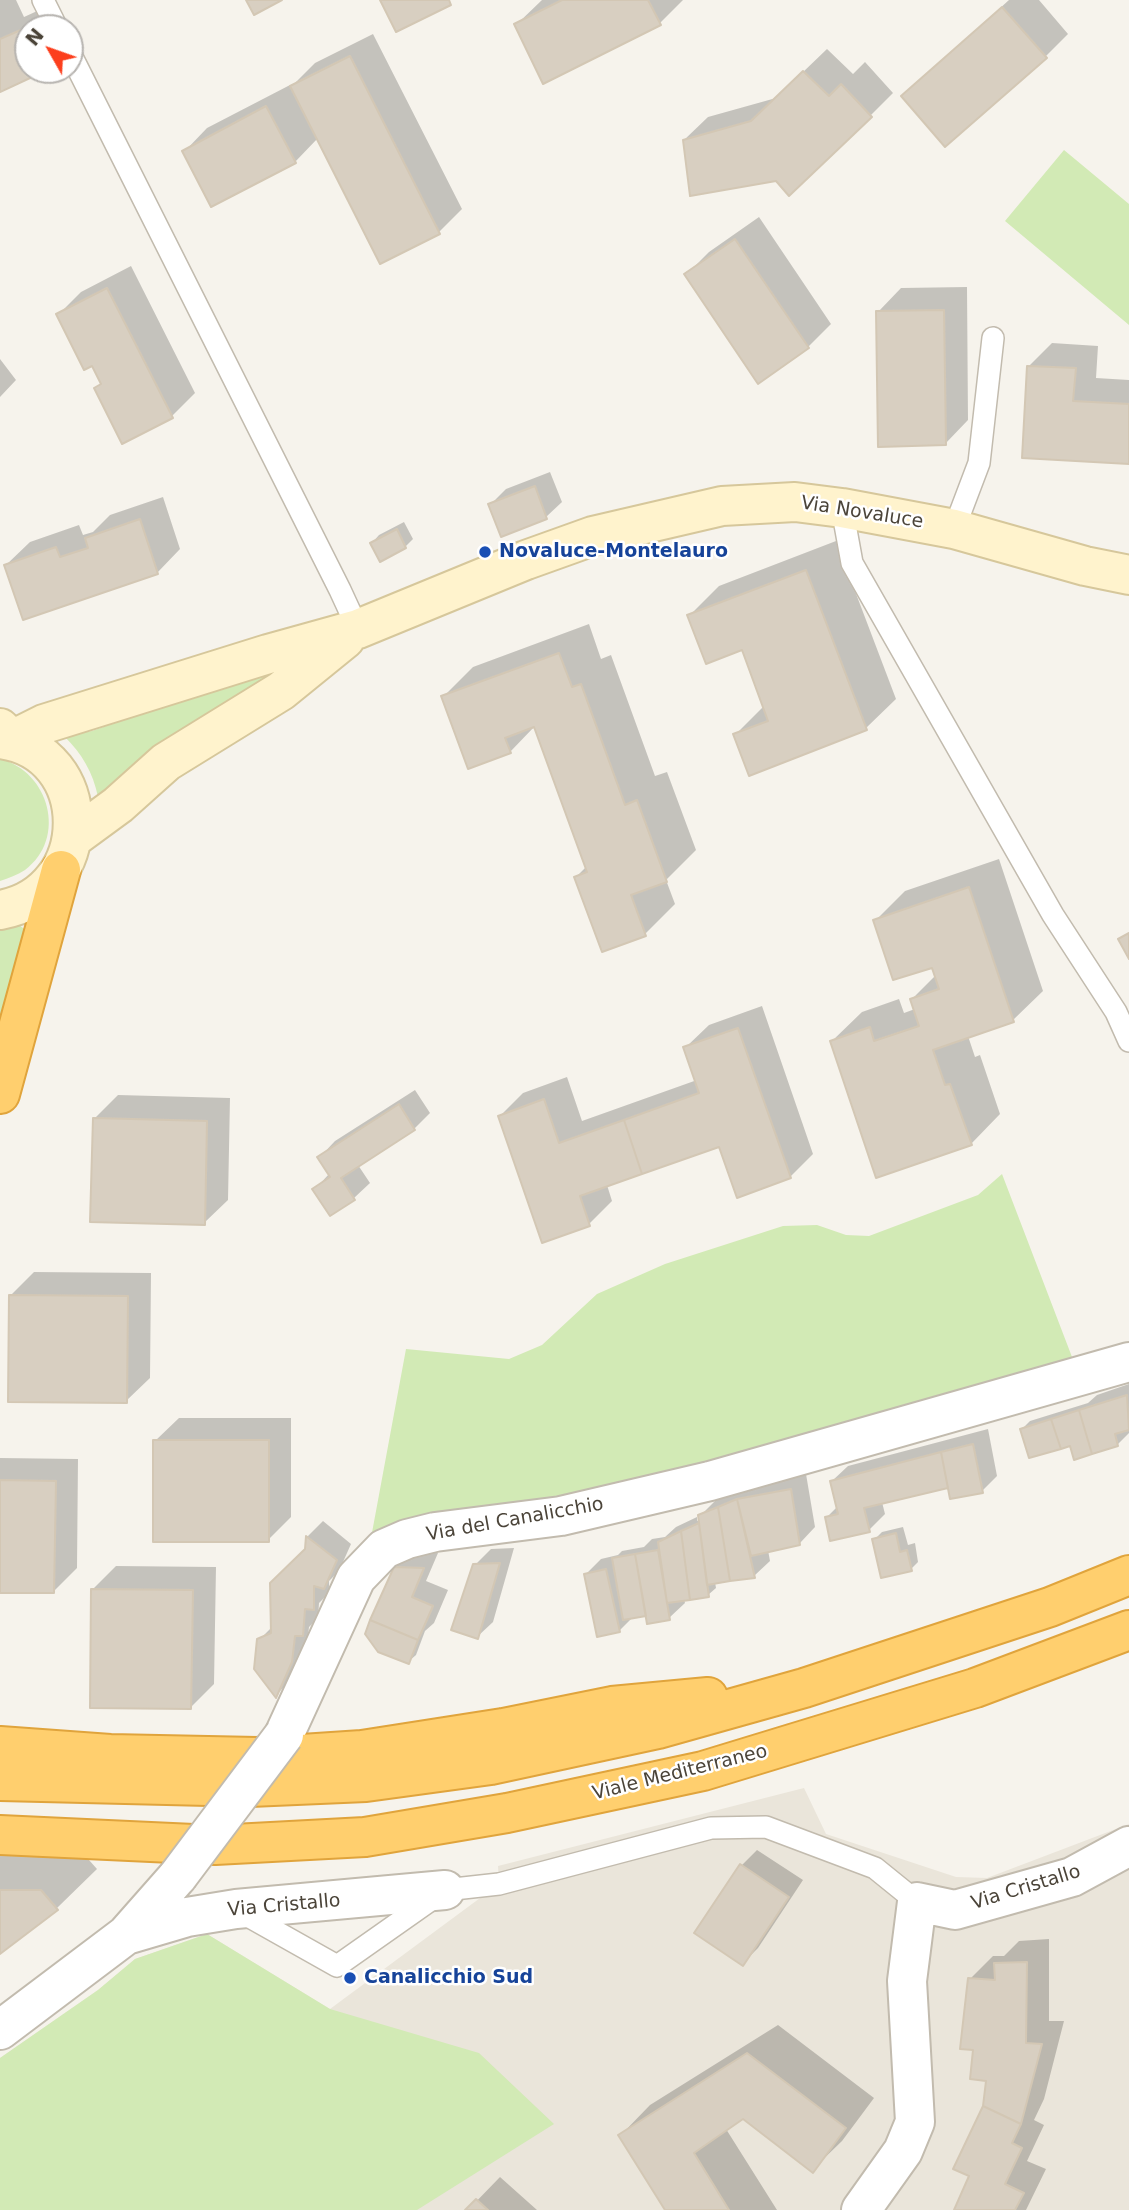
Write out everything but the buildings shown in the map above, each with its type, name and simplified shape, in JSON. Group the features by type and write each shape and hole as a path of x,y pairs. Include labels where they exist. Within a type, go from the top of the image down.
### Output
{"highway":[{"path":"0,1094 67,854"},
{"path":"0,1781 250,1787 366,1782 491,1765 659,1729 804,1688 1050,1606 1129,1575"},
{"name":"Viale Mediterraneo","path":"0,1835 215,1845 365,1837 508,1813 703,1772 975,1688 1129,1630"},
{"path":"0,1746 110,1754 257,1757 362,1750 503,1728 612,1706 804,1688"}],"main road":[{"name":"Via Novaluce","path":"358,629 526,560 593,536 722,506 795,502 842,508 954,529 1085,566 1129,575"},
{"path":"4,736 268,654 358,629"},
{"path":"0,910 31,900 48,887 67,854 166,762 281,691 358,629"},
{"path":"4,736 35,751 54,768 67,789 74,813 67,854"}],"street":[{"name":"Via del Canalicchio","path":"0,2030 126,1935 178,1876 284,1735 356,1578 384,1549 435,1532 561,1516 710,1481 1129,1362"},
{"name":"Via Cristallo","path":"917,1902 955,1910 1072,1877 1129,1846"},
{"name":"Via Cristallo","path":"126,1935 187,1917 236,1909 445,1890"},
{"path":"861,2210 903,2151 915,2122 907,1981 917,1902"}],"lane":[{"path":"84,81 358,629"},
{"path":"954,529 979,463 993,338"},
{"path":"842,508 852,563 1053,915 1116,1012 1129,1041"},
{"path":"236,1909 337,1966 445,1890 499,1884 710,1829 766,1827 875,1868 917,1902"}],"shaded area":[{"path":"804,1788 826,1834 956,1877 987,1878 1129,1824 1129,2210 0,2210 0,2058 98,1990 135,1959 207,1934 330,2009 499,1884 498,1866"}],"green space":[{"path":"1064,150 1129,204 1129,325 1005,221"},
{"path":"267,669 275,673 98,797 86,764 64,736 92,731"},
{"path":"0,759 17,766 31,777 41,791 49,824 46,841 38,857 25,870 0,881"},
{"path":"19,925 27,931 0,1026 0,929"},
{"path":"1002,1174 1072,1357 660,1476 567,1496 479,1509 371,1538 406,1349 509,1359 542,1345 597,1294 665,1264 783,1226 817,1225 846,1235 869,1236 978,1195"},
{"path":"207,1934 330,2009 479,2053 554,2124 417,2210 0,2210 0,2058 98,1990 135,1959"}],"place":[{"name":"Novaluce-Montelauro","path":"485,552"},
{"name":"Canalicchio Sud","path":"350,1978"}]}
